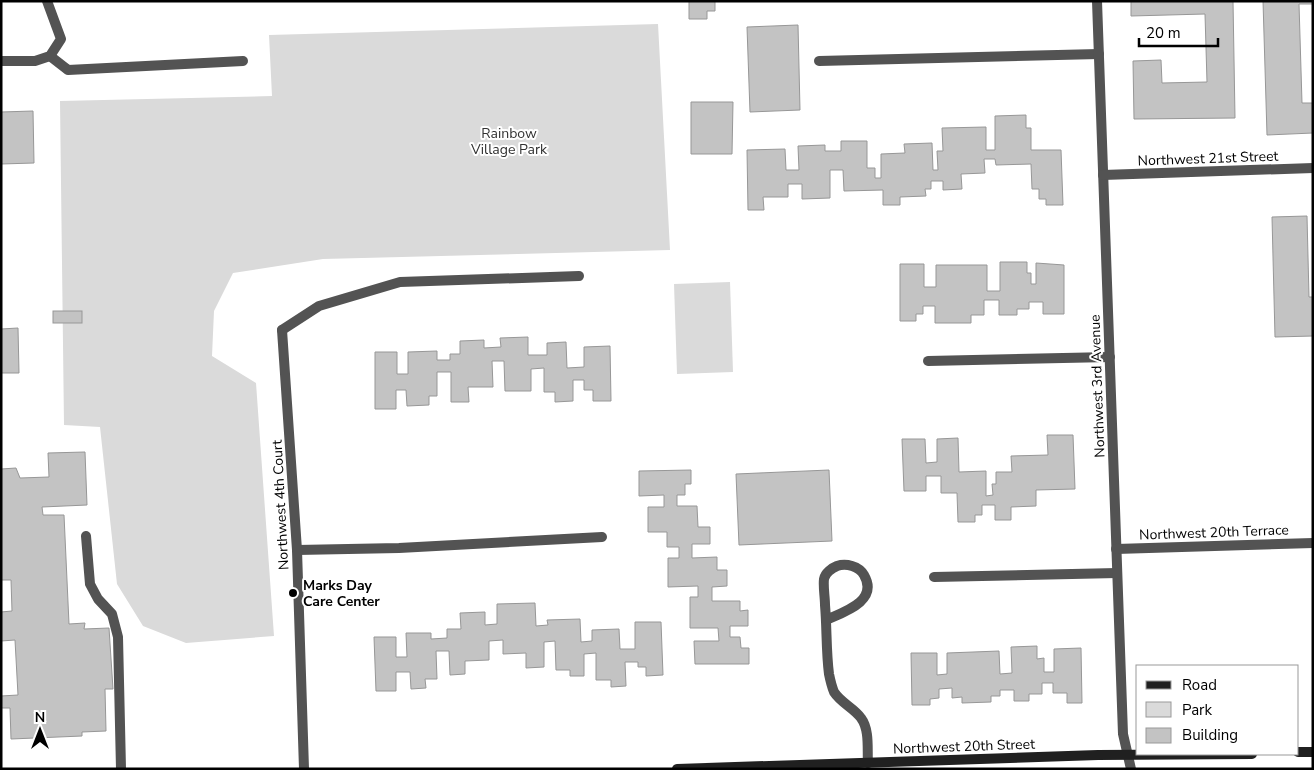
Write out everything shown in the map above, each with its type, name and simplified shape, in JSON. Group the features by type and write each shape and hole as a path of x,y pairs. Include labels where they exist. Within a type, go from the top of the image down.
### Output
{"main road":[{"path":"1299,752 1313,752"},
{"name":"Northwest 20th Street","path":"677,769 1136,755"}],"street":[{"path":"1,61 35,61 50,56 61,39 46,1"},
{"name":"Northwest 3rd Avenue","path":"1097,1 1123,734 1131,769"},
{"path":"819,61 1099,54"},
{"path":"50,56 68,70 243,61"},
{"name":"Northwest 21st Street","path":"1103,175 1313,168"},
{"name":"Northwest 4th Court","path":"304,769 297,550 282,330 318,306 400,282 578,276"},
{"path":"928,361 1110,357"},
{"path":"86,536 90,584 98,599 112,614 118,637 121,769"},
{"path":"297,550 399,548 602,537"},
{"name":"Northwest 20th Terrace","path":"1116,549 1313,543"},
{"path":"826,620 850,610 860,604 865,597 867,590 866,581 864,574 859,570 848,565 840,565 827,572 824,579 826,620 829,675 834,692 846,706 862,719 866,731 868,763"},
{"path":"934,577 1117,573"}],"green space":[{"name":"Rainbow Village Park","path":"658,24 670,250 323,259 233,273 214,311 212,356 256,383 274,636 186,643 143,626 117,584 100,427 64,425 60,101 272,96 269,35"},
{"path":"730,282 733,372 677,374 674,284"}],"building":[{"path":"689,1 715,1 715,11 707,11 707,19 689,19"},
{"path":"1131,1 1233,1 1235,118 1134,119 1133,61 1161,60 1162,83 1207,82 1205,14 1131,16"},
{"path":"1263,1 1313,1 1313,4 1299,4 1302,103 1313,103 1313,133 1267,135"},
{"path":"798,25 800,110 750,112 747,27"},
{"path":"691,102 733,102 732,154 691,154"},
{"path":"33,111 34,163 1,164 1,112"},
{"path":"1026,115 1026,128 1031,128 1031,150 1061,150 1063,205 1046,205 1046,199 1039,199 1039,189 1032,189 1031,164 996,165 995,159 984,159 985,173 961,174 962,189 943,190 943,181 931,181 931,189 925,189 926,196 900,197 900,205 883,205 883,190 844,191 843,170 830,170 830,198 802,199 802,184 788,184 788,197 763,197 764,210 748,210 747,150 785,149 786,170 799,170 798,146 825,145 825,151 841,151 841,141 867,141 867,168 875,168 875,178 881,178 881,154 905,153 904,144 932,143 933,170 938,170 937,151 943,151 942,128 986,127 986,150 995,150 995,116"},
{"path":"1307,216 1309,297 1313,297 1313,336 1275,337 1272,217"},
{"path":"1000,262 1027,262 1027,273 1031,273 1031,284 1036,284 1036,263 1064,265 1064,314 1043,314 1043,302 1029,302 1029,309 1017,309 1017,315 999,315 999,300 984,300 984,315 971,315 971,323 935,323 935,306 923,306 923,314 916,314 916,321 900,321 900,264 924,264 924,287 936,287 936,265 987,265 987,291 1000,291"},
{"path":"53,311 82,311 82,323 53,323"},
{"path":"18,328 19,373 1,373 1,329"},
{"path":"528,337 528,355 547,355 547,343 566,342 567,368 584,367 584,347 610,346 611,401 593,401 593,390 584,390 584,380 573,380 573,401 555,402 555,392 544,392 544,368 531,369 531,391 505,391 504,361 492,361 493,387 468,387 469,402 451,402 451,372 437,372 437,396 429,396 429,405 407,406 406,390 396,390 396,409 375,409 375,352 397,352 397,374 408,374 408,352 437,351 437,360 450,360 450,354 460,354 460,341 484,340 484,348 501,347 500,338"},
{"path":"1047,435 1073,435 1075,489 1036,490 1036,506 1011,507 1011,520 995,520 995,505 982,505 982,515 975,515 975,522 958,522 957,493 941,493 941,476 926,476 926,491 904,491 902,439 925,439 926,463 937,462 937,439 958,438 959,472 986,471 986,496 993,495 992,484 996,484 996,472 1012,472 1011,456 1048,455"},
{"path":"85,452 87,505 42,507 43,515 64,515 69,624 85,623 84,629 109,628 113,689 105,689 106,731 82,732 82,736 11,739 10,708 1,708 1,696 18,695 15,640 1,641 1,612 12,611 11,580 1,580 1,469 16,468 20,478 49,477 48,453"},
{"path":"691,470 691,484 685,484 685,495 677,495 677,506 697,506 698,527 710,527 710,544 692,544 692,558 717,557 717,570 727,570 727,586 712,587 712,601 740,601 740,611 748,610 748,626 730,626 730,637 740,637 741,648 749,648 749,664 695,664 694,641 719,641 718,628 690,628 690,597 698,597 698,586 668,587 668,558 679,558 679,547 667,547 667,532 648,532 648,507 664,507 664,495 639,496 639,471"},
{"path":"829,470 832,541 739,545 736,474"},
{"path":"535,603 536,626 548,625 547,620 580,619 581,642 592,641 592,630 619,629 620,649 635,649 635,622 661,622 663,675 646,676 646,667 638,667 638,662 625,662 626,686 611,687 611,680 596,680 596,653 584,654 584,676 570,676 570,670 556,670 555,641 544,642 544,667 526,668 526,653 503,654 503,640 489,641 489,660 465,661 465,674 450,675 449,651 436,651 437,679 425,679 426,688 411,689 410,672 396,672 396,691 376,691 374,637 396,637 396,657 407,657 406,633 431,633 431,639 447,638 447,629 461,629 460,613 485,612 485,625 497,624 497,604"},
{"path":"1037,646 1037,659 1044,658 1044,672 1054,672 1054,649 1081,648 1082,703 1067,703 1067,693 1053,693 1053,683 1042,683 1042,694 1029,694 1029,701 1014,701 1014,690 1000,690 1000,696 991,696 991,702 962,703 962,697 952,698 952,688 939,689 939,698 930,699 930,705 912,705 911,653 937,653 937,675 947,674 947,653 999,651 1000,674 1012,673 1011,647"}],"place":[{"name":"Marks Day Care Center","path":"293,593"}]}
